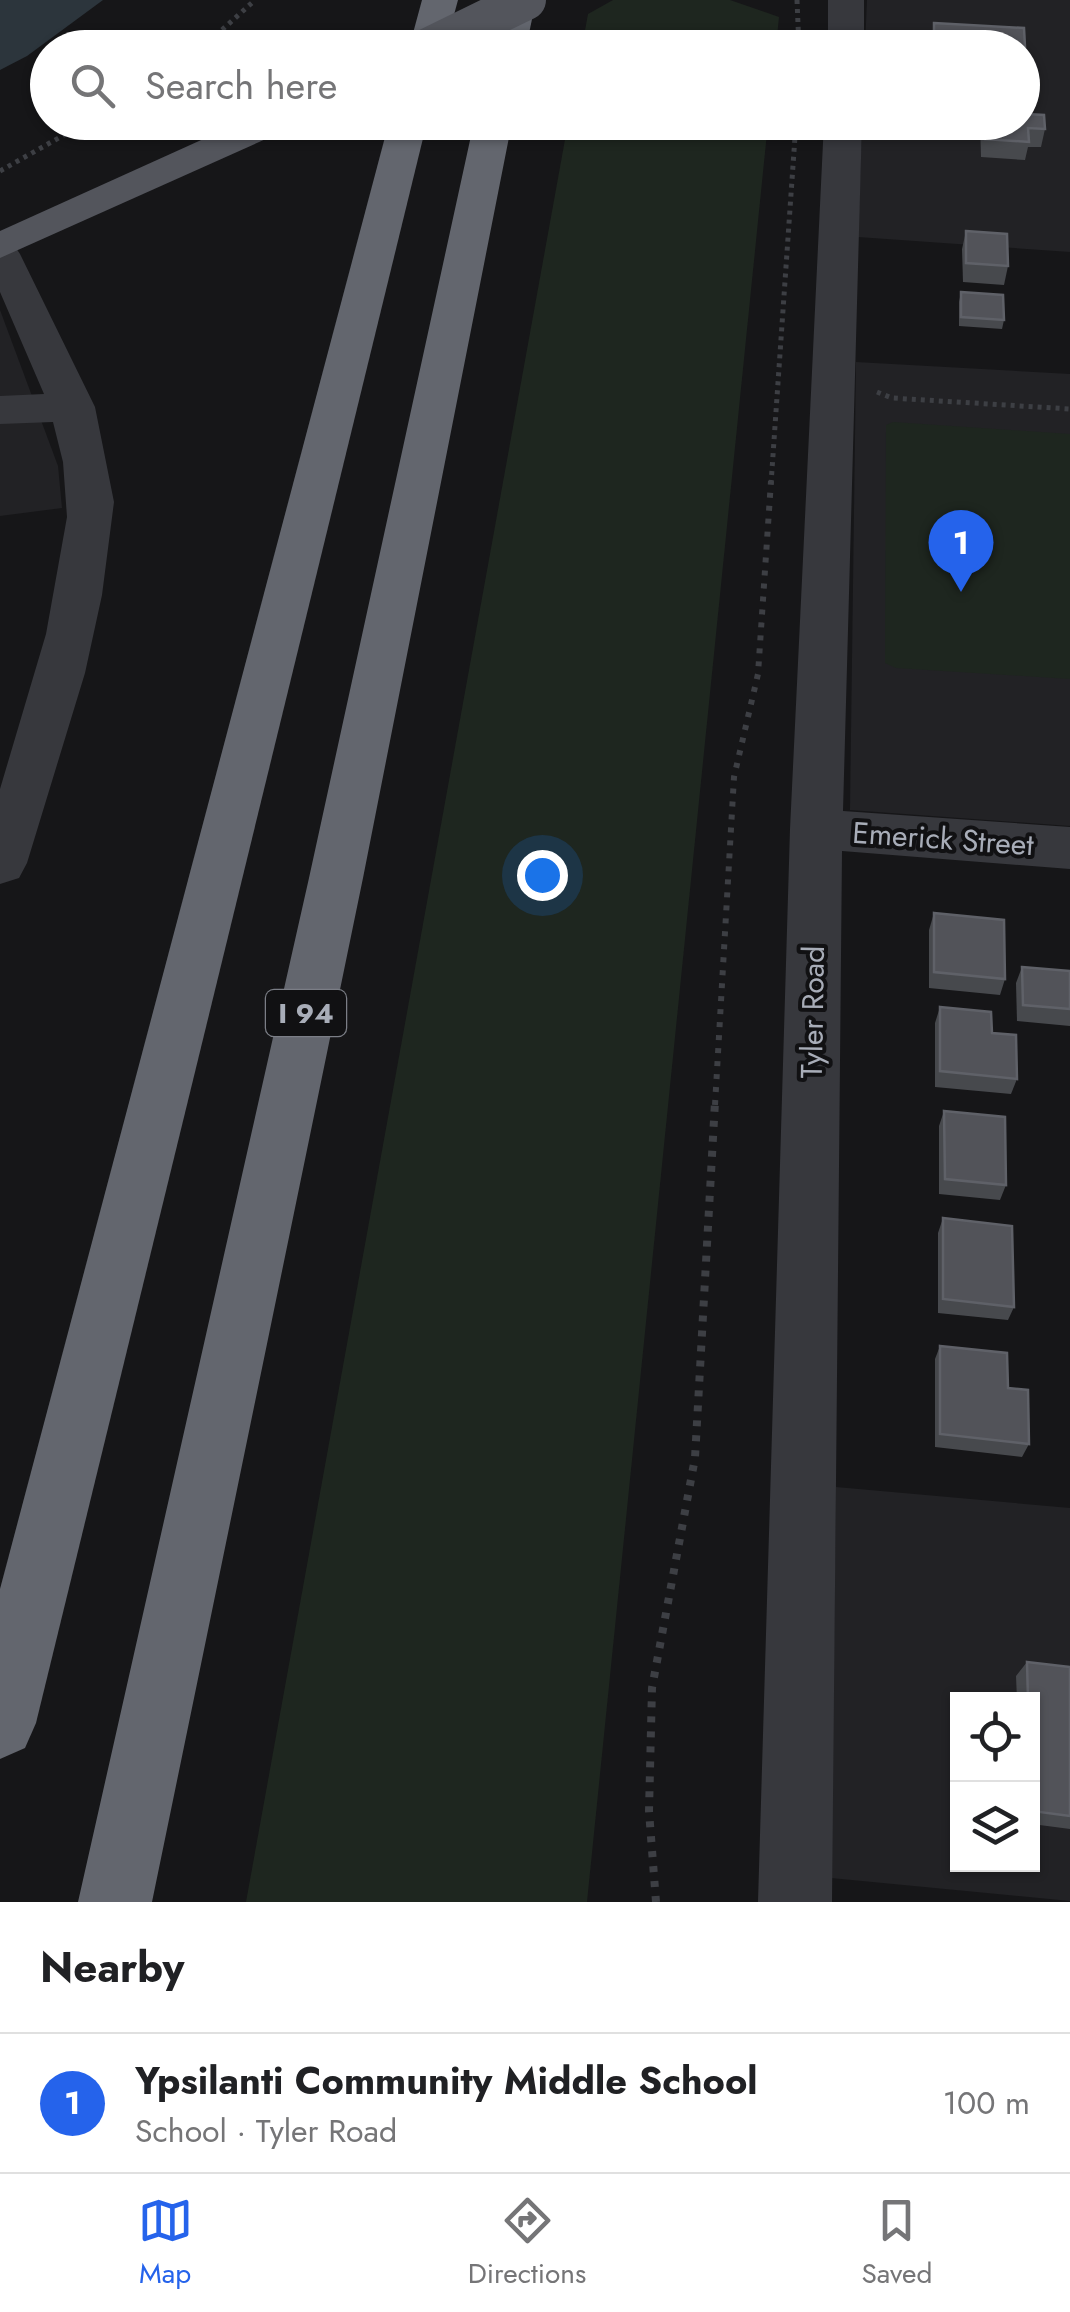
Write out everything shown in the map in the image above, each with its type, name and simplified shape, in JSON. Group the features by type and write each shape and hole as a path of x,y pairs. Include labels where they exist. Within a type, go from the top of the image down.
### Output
{"highway":[{"path":"432,30 440,0"},
{"path":"512,30 518,0"},
{"path":"0,1723 403,140"},
{"name":"I 94","path":"115,1902 340,859 489,140"}],"main road":[{"path":"465,30 526,0"},
{"path":"0,246 236,140"}],"street":[{"path":"846,0 846,30"},
{"name":"Tyler Road","path":"794,1902 816,830 842,140"},
{"path":"0,254 16,324 73,408 91,499 75,622 13,787 0,863"},
{"path":"0,410 73,408"},
{"name":"Emerick Street","path":"816,830 1070,848"}],"path":[{"path":"222,30 255,0"},
{"path":"797,0 798,30"},
{"path":"0,171 55,140"},
{"path":"656,1902 650,1811 652,1688 696,1458 734,777 758,674 795,140"},
{"path":"878,392 892,398 1070,409"}],"shaded area":[{"path":"0,0 103,0 62,30 30,30 30,54 0,70"},
{"path":"613,0 730,0 779,17 778,30 585,30 588,14"},
{"path":"867,0 1070,0 1070,252 858,237 861,140 1040,140 1040,30 866,30"},
{"path":"565,140 766,140 587,1902 246,1902"},
{"path":"0,310 58,466 62,508 0,516"},
{"path":"856,362 1070,374 1070,826 850,810"},
{"path":"893,422 1070,434 1070,679 896,668 885,663 886,425"},
{"path":"836,1487 1070,1508 1070,1901 831,1878"}],"building":[{"path":"934,23 1024,30 934,30"},
{"path":"1040,115 1044,115 1045,129 1040,129"},
{"path":"966,231 1007,234 1008,266 966,263"},
{"path":"961,292 1003,295 1004,320 961,317"},
{"path":"934,913 1004,920 1005,979 934,972"},
{"path":"1022,967 1070,971 1070,1009 1023,1005"},
{"path":"940,1007 991,1012 992,1033 1016,1035 1017,1079 940,1071"},
{"path":"944,1111 1005,1117 1006,1185 945,1179"},
{"path":"943,1218 1012,1226 1014,1307 943,1299"},
{"path":"940,1346 1007,1353 1008,1388 1028,1390 1029,1444 940,1434"},
{"path":"1027,1662 1070,1667 1070,1816 1040,1812 1040,1692 1028,1692"}],"place":[{"name":"Ypsilanti Community Middle School","path":"961,592"}]}
